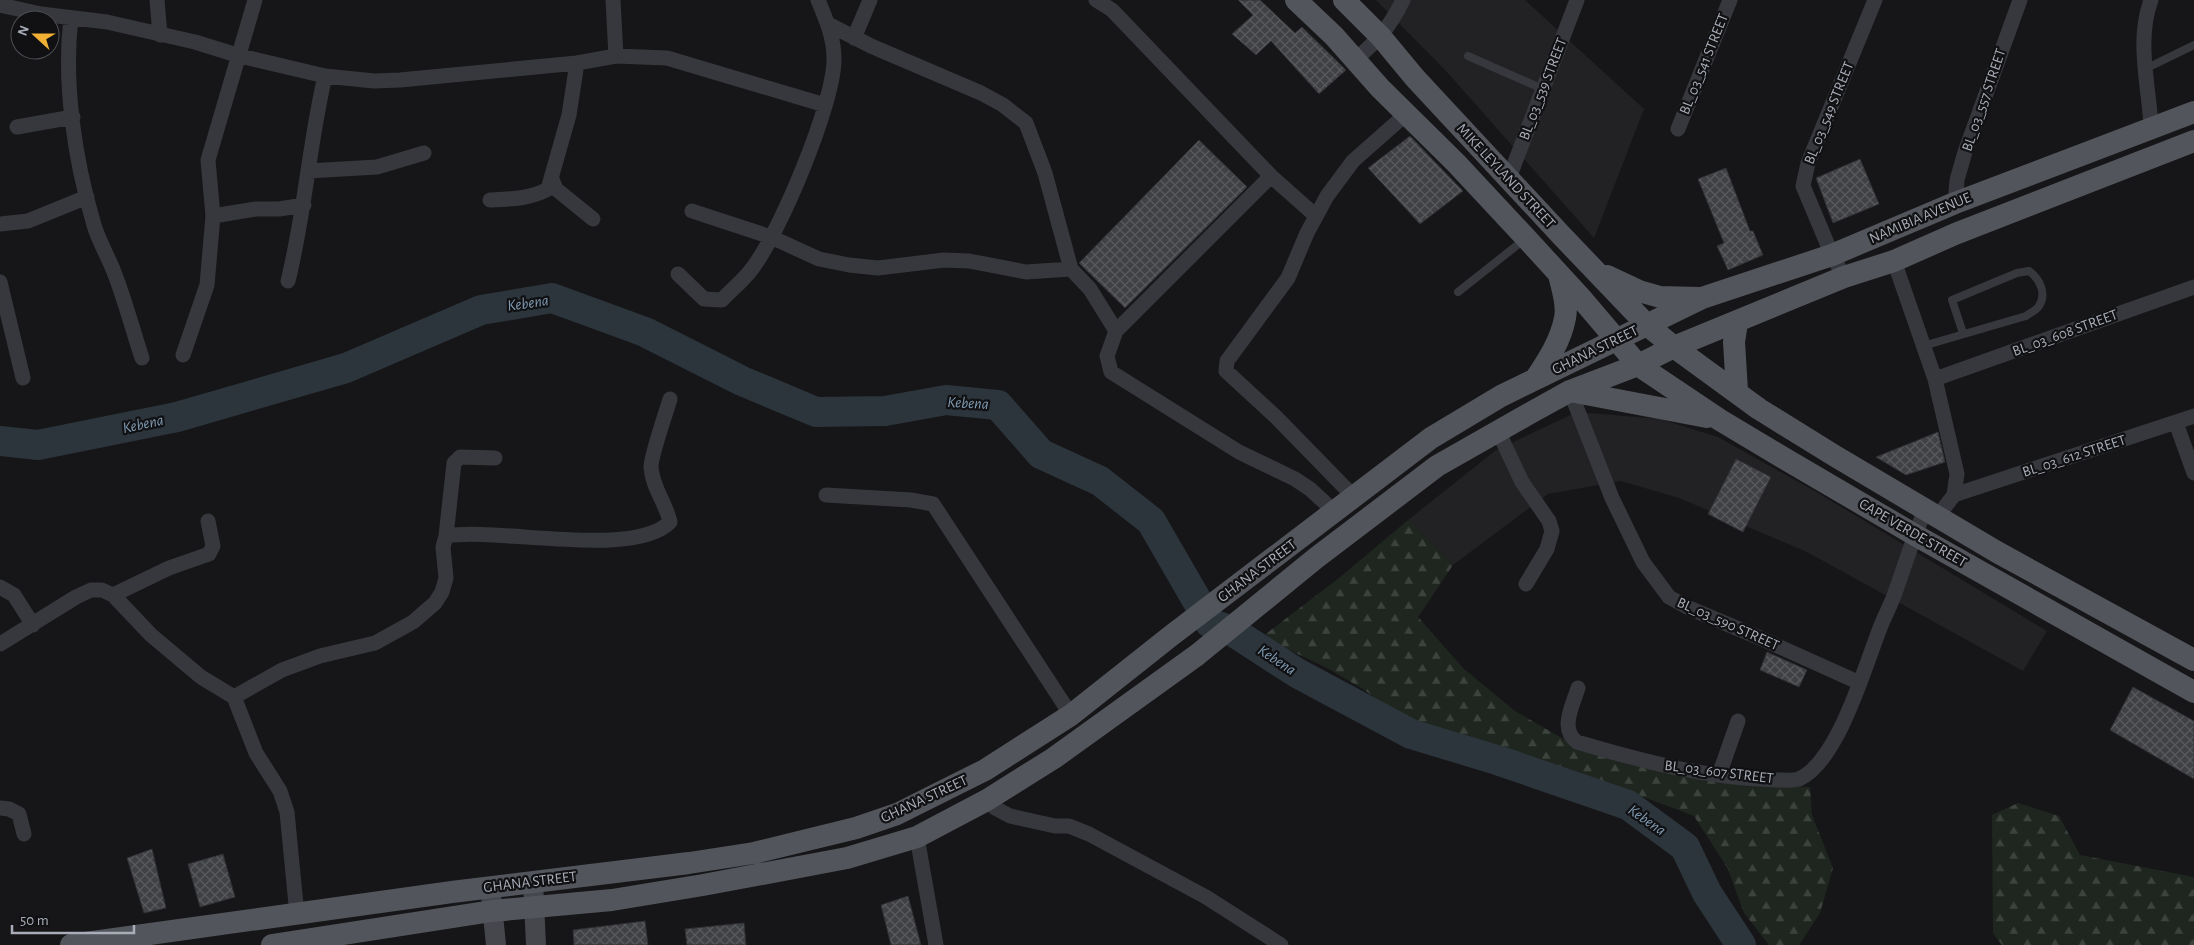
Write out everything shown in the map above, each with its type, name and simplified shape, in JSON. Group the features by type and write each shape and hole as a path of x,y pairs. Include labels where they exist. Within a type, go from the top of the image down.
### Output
{"main road":[{"name":"MIKE LEYLAND STREET","path":"1296,0 1334,36 1405,115 1456,163 1526,238 1638,365"},
{"name":"MIKE LEYLAND STREET","path":"1344,0 1381,37 1415,78 1647,325 1674,347"},
{"name":"NAMIBIA AVENUE","path":"1647,325 1702,298 1832,255 1956,203 2194,112"},
{"name":"NAMIBIA AVENUE","path":"1674,347 1844,277 1894,261 1955,234 2194,141"},
{"path":"1596,270 1639,291 1660,297 1702,298"},
{"path":"1535,379 1552,355 1566,317 1565,301 1559,275"},
{"path":"1736,391 1734,342 1737,322"},
{"name":"GHANA STREET","path":"71,945 754,853 856,828 897,814 952,788 1026,745 1071,715 1172,635 1431,438 1501,396 1647,325"},
{"name":"GHANA STREET","path":"272,945 492,911 612,900 703,885 847,858 916,837 987,800 1054,758 1197,655 1269,596 1437,466 1570,392 1638,365 1674,347"},
{"name":"CAPE VERDE STREET","path":"1674,347 1736,391 1759,410 1812,442 1997,552 2191,655"},
{"name":"CAPE VERDE STREET","path":"1638,365 1720,420 1914,535 2194,692"},
{"path":"1570,392 1690,412 1720,420"},
{"path":"1125,674 1141,694"},
{"path":"608,872 612,900"},
{"path":"533,882 536,945"},
{"path":"490,888 496,945"}],"street":[{"path":"157,0 160,35"},
{"path":"183,355 206,285 213,216 208,160 255,0"},
{"path":"613,0 616,56"},
{"path":"678,274 704,299 722,300 751,270 771,238 809,152 830,89 834,59 828,24 818,0"},
{"path":"854,38 870,0"},
{"path":"1096,0 1112,10 1271,176 1316,216"},
{"path":"1355,60 1381,37 1403,0"},
{"name":"BL_03_539 STREET","path":"1509,178 1577,0"},
{"name":"BL_03_541 STREET","path":"1678,129 1730,0"},
{"name":"BL_03_549 STREET","path":"1844,277 1832,255 1803,186 1808,163 1875,0"},
{"name":"BL_03_557 STREET","path":"1956,203 1957,180 1965,152 2020,0"},
{"path":"2151,0 2146,13 2143,36 2151,127"},
{"path":"0,5 41,14 107,22 195,42 240,56 325,76 374,81 400,80 577,63 616,56 667,58 825,104"},
{"path":"71,18 68,61 73,117 87,197 94,227 112,268 142,358"},
{"path":"828,24 854,38 981,93 1004,105 1026,123 1046,173 1072,269 1090,289 1116,331"},
{"path":"490,200 518,199 538,195 548,189 569,115 577,63"},
{"path":"288,281 304,205 314,124 325,76"},
{"path":"1354,497 1276,417 1226,371 1227,361 1288,278 1327,196 1353,160 1405,115"},
{"path":"17,128 73,117"},
{"path":"308,171 377,167 424,153"},
{"path":"1271,176 1116,331 1107,356 1111,372 1239,452 1296,479 1310,488 1334,512"},
{"path":"552,180 556,189 593,219"},
{"path":"0,224 28,220 87,197"},
{"path":"213,216 256,209 279,209 304,205"},
{"path":"692,211 771,238 819,259 849,265 878,268 944,260 969,261 1026,272 1072,269"},
{"path":"1894,261 1935,379 1957,474 1954,495"},
{"path":"0,282 23,378"},
{"name":"BL_03_608 STREET","path":"1935,379 2194,287"},
{"name":"BL_03_590 STREET","path":"1570,392 1612,498 1643,562 1669,597 1689,608 1860,683"},
{"path":"446,536 463,533 548,540 608,540 635,537 665,527 670,522 669,516 655,484 651,465 670,398"},
{"name":"BL_03_612 STREET","path":"1954,495 2194,416"},
{"path":"2176,423 2194,473"},
{"path":"1498,431 1522,482 1549,521 1552,531 1547,550 1526,584"},
{"path":"234,697 282,670 320,656 375,643 413,622 434,603 442,592 446,578 443,548 454,463 460,457 495,458"},
{"path":"826,495 911,500 933,504 1071,715"},
{"name":"BL_03_607 STREET","path":"1578,688 1567,726 1571,738 1577,742 1638,760 1719,775 1766,780 1798,780 1812,772 1828,750 1847,714 1896,592 1914,535 1932,512 1954,495"},
{"path":"113,595 170,568 210,554 213,546 208,521"},
{"path":"0,587 14,594 33,625"},
{"path":"0,644 76,597 91,590 102,590 113,595 151,634 202,677 234,697 256,753 280,791 287,812 297,915"},
{"path":"1719,775 1738,721"},
{"path":"987,800 995,808 1010,816 1055,826 1069,826 1089,834 1206,897 1257,939 1281,945"},
{"path":"0,808 9,809 19,814 24,834"},
{"path":"916,837 936,945"}],"lane":[{"path":"2145,69 2194,45"},
{"path":"1468,56 1543,89"},
{"path":"1458,292 1526,238"},
{"path":"1923,346 2026,316 2039,307 2043,294 2037,277 2029,271 2017,273 1952,300 1963,333"}],"shaded area":[{"path":"1376,0 1525,0 1644,109 1594,238 1447,72"},
{"path":"1577,412 1660,419 1718,437 1818,493 2047,631 2023,671 1807,552 1679,498 1621,481 1548,494 1453,565 1408,520 1496,450"}],"green space":[{"path":"1408,520 1453,565 1418,617 1464,669 1515,711 1567,741 1723,783 1810,787 1812,815 1833,868 1820,913 1799,945 1769,945 1744,913 1728,869 1694,816 1633,793 1414,726 1363,689 1327,668 1262,637 1339,578"},
{"path":"2018,803 2059,816 2080,855 2194,877 2194,945 2002,945 1993,933 1992,815"}],"building":[{"path":"1238,0 1260,0 1295,33 1302,27 1346,70 1319,94 1271,41 1256,55 1232,34 1253,15"},
{"path":"1410,136 1463,191 1420,224 1368,168"},
{"path":"1199,140 1247,187 1125,308 1079,263"},
{"path":"1860,159 1879,204 1833,223 1816,178"},
{"path":"1726,168 1750,231 1753,231 1763,255 1728,270 1717,246 1724,243 1698,179"},
{"path":"1938,432 1945,462 1906,475 1876,457"},
{"path":"1736,459 1771,477 1743,532 1708,514"},
{"path":"1767,652 1807,670 1799,687 1760,670"},
{"path":"2133,687 2194,721 2194,779 2110,730"},
{"path":"152,849 166,908 144,913 127,858"},
{"path":"223,854 235,897 200,907 188,864"},
{"path":"908,896 921,945 891,945 881,905"},
{"path":"645,921 648,945 574,945 573,930"},
{"path":"744,923 746,945 687,945 685,929"}],"waterway":[{"name":"Kebena","path":"0,441 38,445 177,417 346,368 481,310 552,298 645,332 742,381 816,412 885,411 946,400 998,405 1041,454 1100,481 1151,521 1210,623 1232,631 1297,673 1411,734 1497,760 1628,805 1685,847 1707,893 1741,945"}]}
